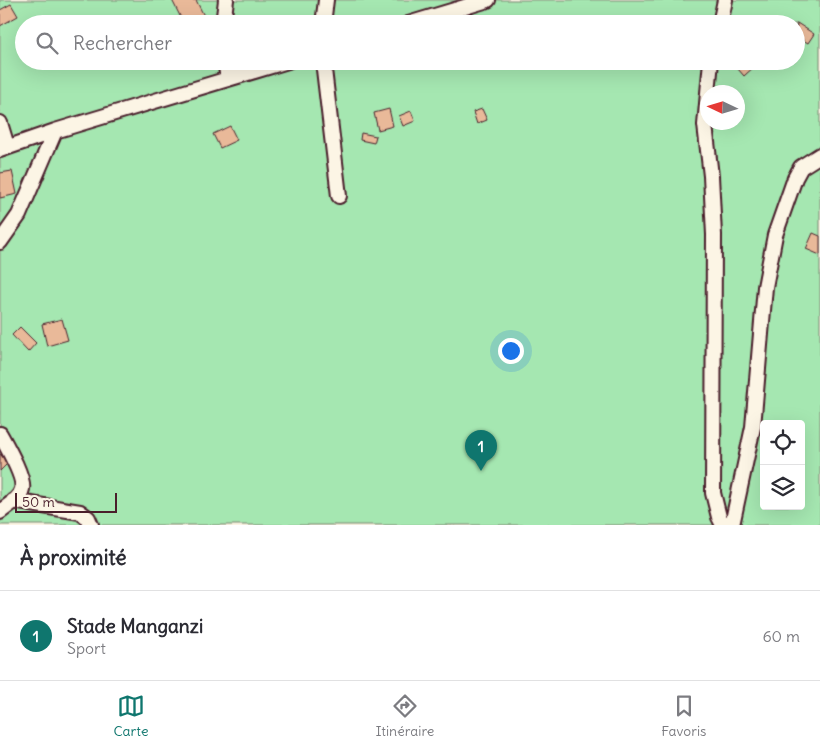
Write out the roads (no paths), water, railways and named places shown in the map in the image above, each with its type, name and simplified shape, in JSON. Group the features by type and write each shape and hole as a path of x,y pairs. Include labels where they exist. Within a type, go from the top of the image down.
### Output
{"street":[{"path":"224,15 226,0"},
{"path":"324,15 326,0"},
{"path":"438,15 488,0"},
{"path":"722,15 725,0"},
{"path":"226,70 228,79"},
{"path":"0,123 4,148 258,70"},
{"path":"324,70 339,196"},
{"path":"710,70 705,125 711,176 714,235 713,493 723,525"},
{"path":"0,242 19,215 55,131"},
{"path":"732,525 753,427 765,287 775,235 795,178 801,167 820,155"},
{"path":"0,434 21,479 22,489 13,501 0,512"},
{"path":"13,501 80,512 88,518 91,525"}],"place":[{"name":"Stade Manganzi","path":"481,471"}]}
